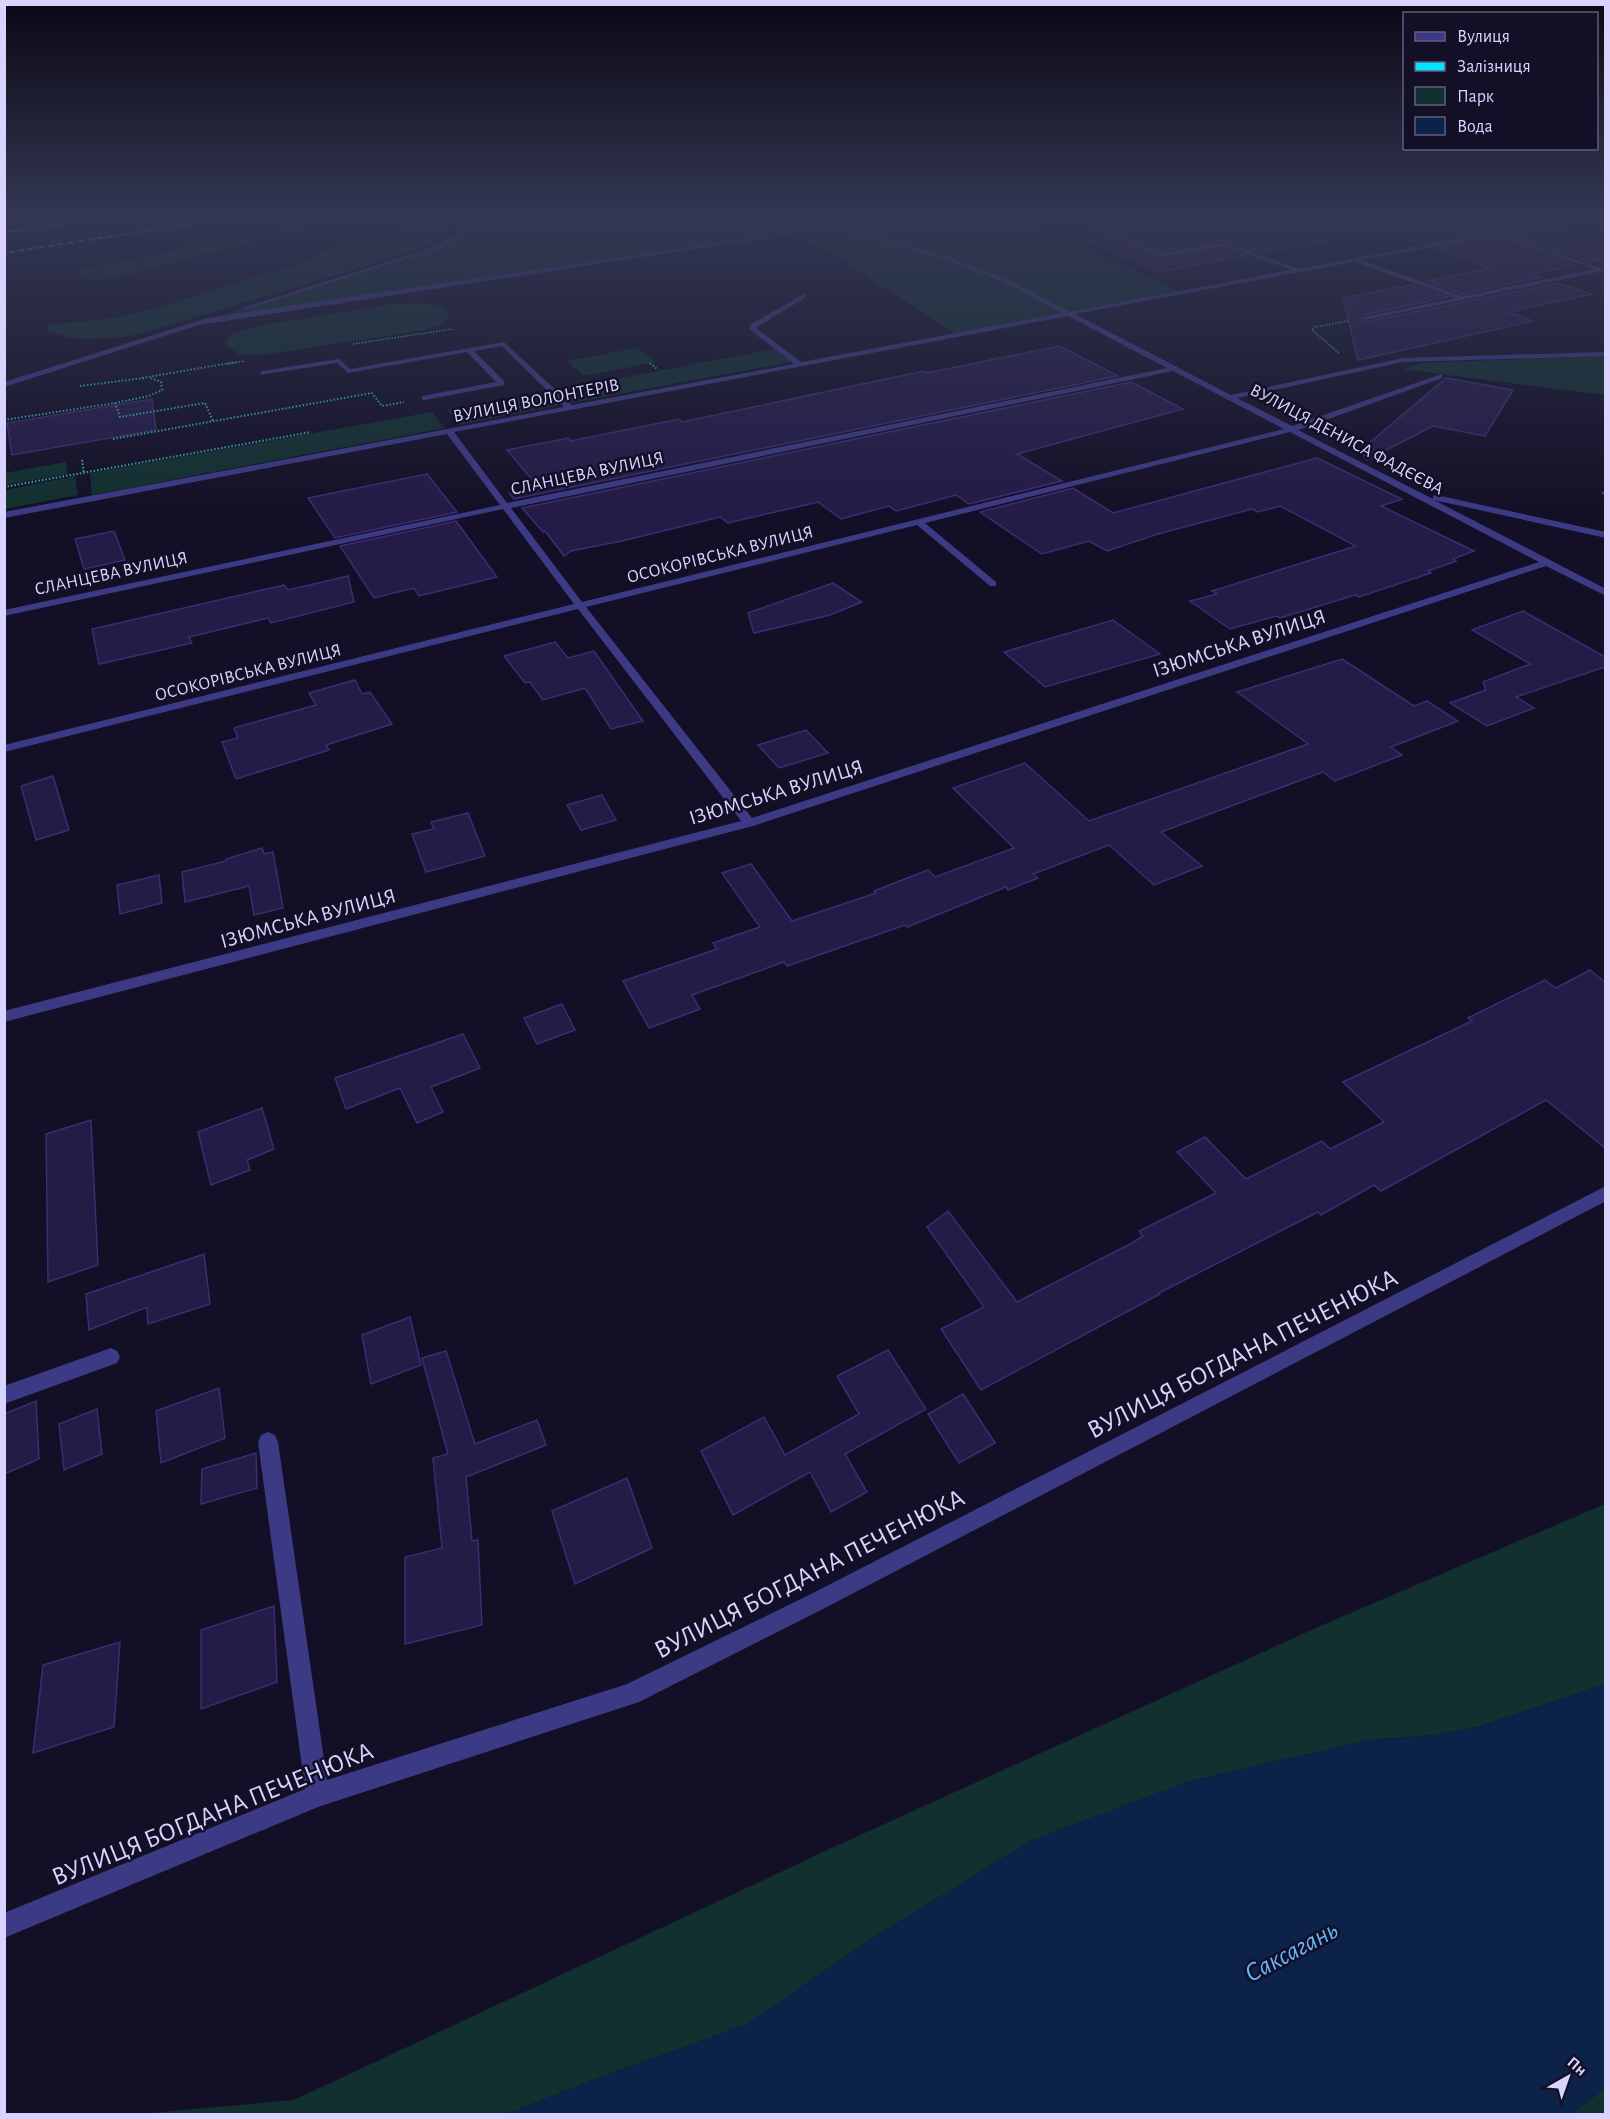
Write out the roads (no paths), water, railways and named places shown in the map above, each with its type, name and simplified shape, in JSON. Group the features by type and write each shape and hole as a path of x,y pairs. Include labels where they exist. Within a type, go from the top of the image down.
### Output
{"street":[{"path":"4,385 224,315"},
{"path":"198,323 252,315"},
{"path":"771,315 753,325 752,329 800,365"},
{"name":"ВУЛИЦЯ ВОЛОНТЕРІВ","path":"4,516 1068,315"},
{"name":"ВУЛИЦЯ ДЕНИСА ФАДЄЄВА","path":"1075,315 1605,592"},
{"path":"1365,318 1379,315"},
{"path":"262,373 339,361 348,371 504,344 571,409"},
{"path":"425,398 501,383 469,350"},
{"path":"1231,397 1403,360 1605,354"},
{"name":"СЛАНЦЕВА ВУЛИЦЯ","path":"4,613 506,506 1176,368"},
{"name":"ОСОКОРІВСЬКА ВУЛИЦЯ","path":"4,750 1292,429 1439,376"},
{"path":"449,431 580,606 749,823"},
{"path":"1413,492 1605,535"},
{"path":"919,522 993,584"},
{"name":"ІЗЮМСЬКА ВУЛИЦЯ","path":"4,1017 749,823 1548,562"},
{"name":"ВУЛИЦЯ БОГДАНА ПЕЧЕНЮКА","path":"4,1926 318,1795 631,1694 816,1602 1432,1285 1605,1192"},
{"path":"4,1395 111,1357"},
{"path":"268,1442 318,1795"}],"water":[{"name":"Саксагань","path":"1605,1684 1605,2088 1572,2114 507,2114 590,2081 745,2025 876,1936 1030,1841 1190,1781 1369,1740 1435,1735 1477,1727"}]}
